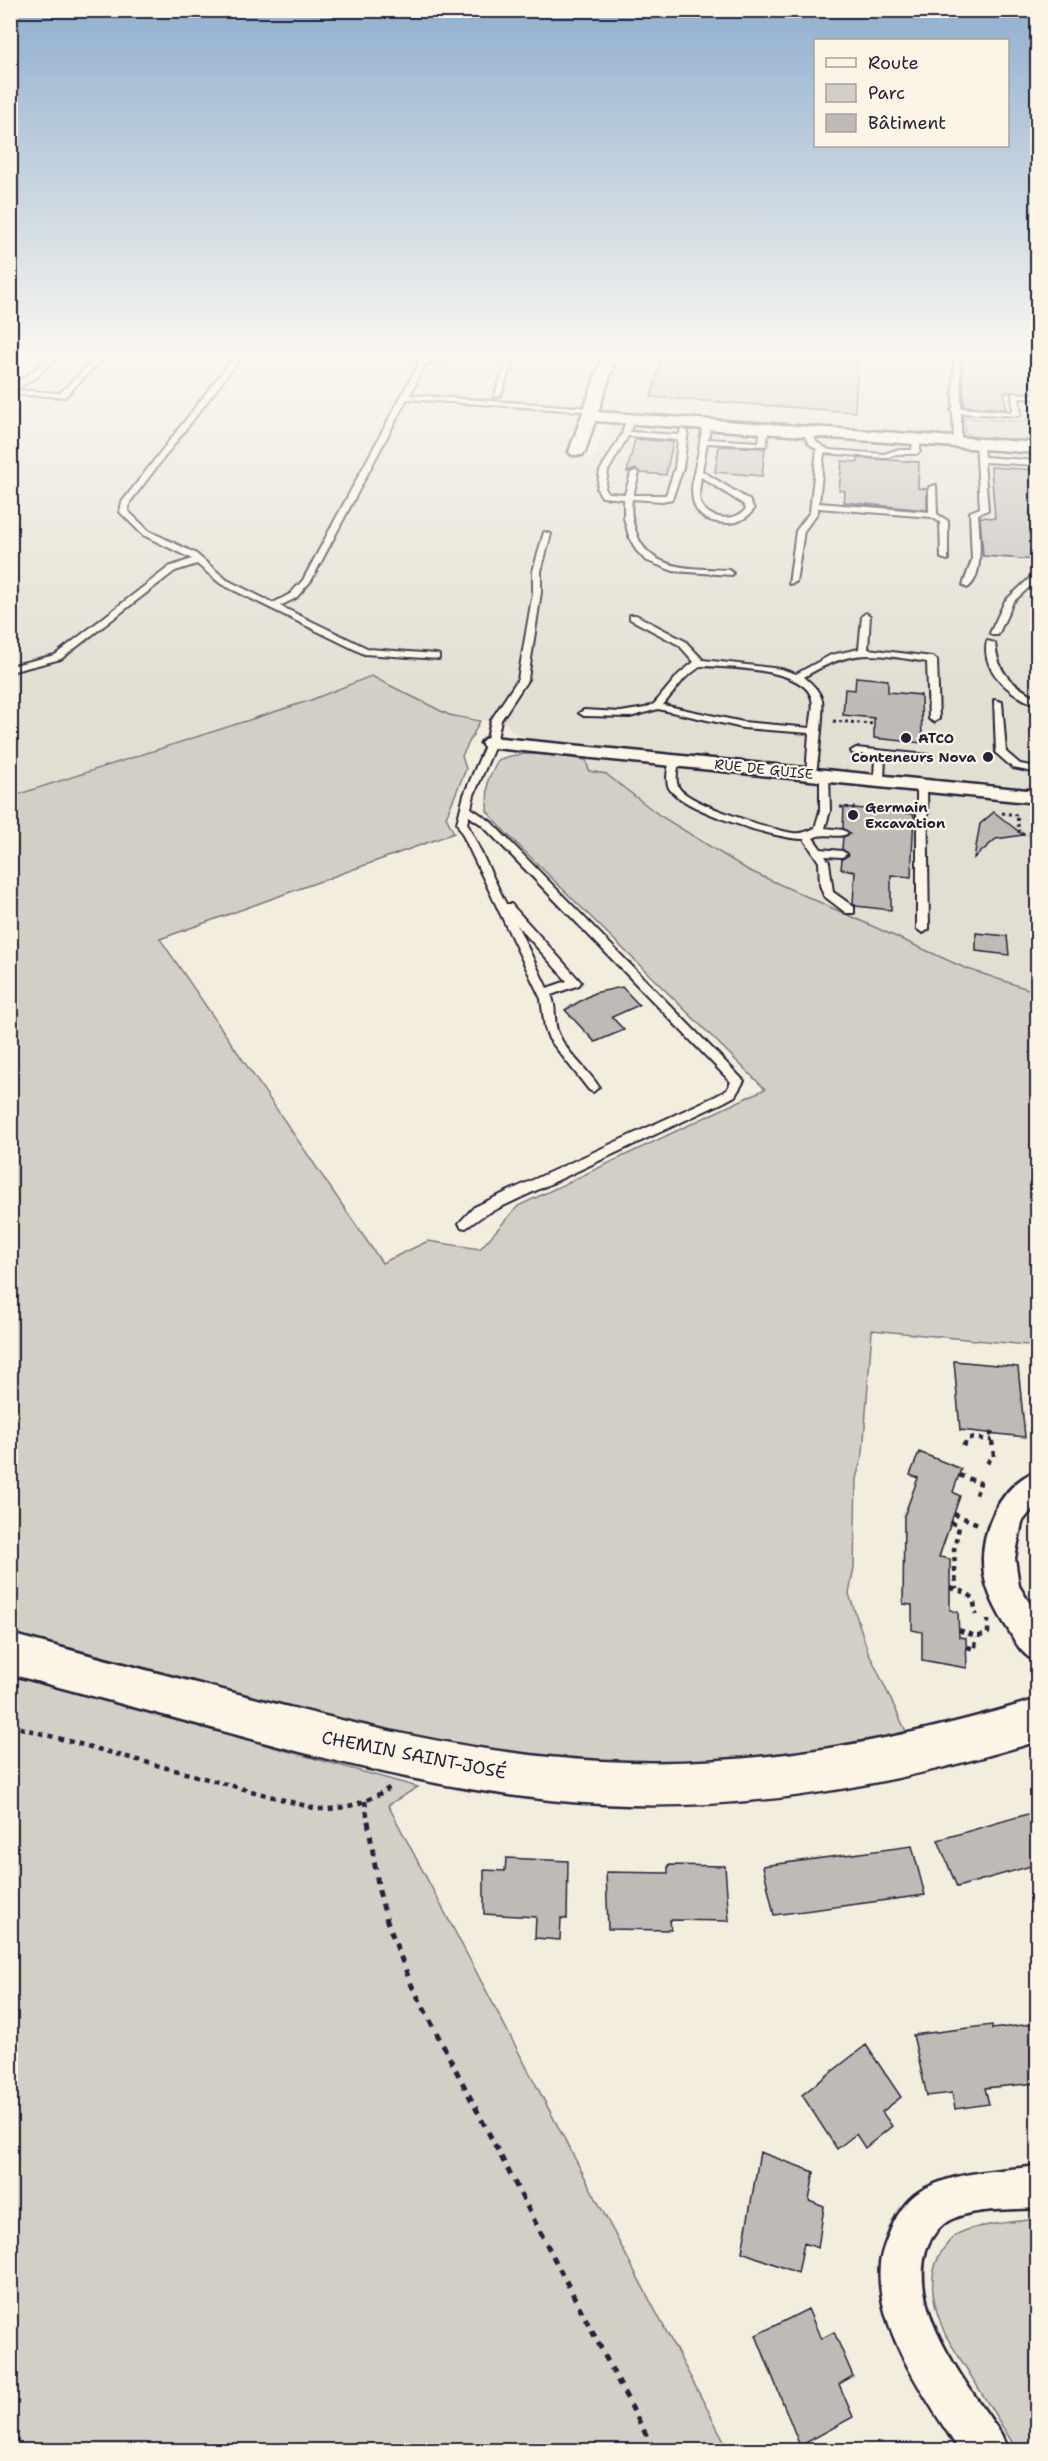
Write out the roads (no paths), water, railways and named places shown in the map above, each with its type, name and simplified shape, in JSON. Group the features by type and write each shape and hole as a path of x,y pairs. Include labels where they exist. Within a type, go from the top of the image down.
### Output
{"street":[{"name":"RUE DE GUISE","path":"491,743 1038,797"},
{"path":"1038,1484 1023,1495 1006,1520 999,1552 999,1569 1010,1602 1038,1646"},
{"name":"CHEMIN SAINT-JOSÉ","path":"10,1654 294,1730 413,1758 458,1767 570,1781 637,1784 702,1782 764,1780 818,1773 862,1767 923,1753 1038,1720"},
{"path":"985,2451 911,2328 900,2283 902,2259 906,2242 914,2226 925,2213 939,2203 956,2197 1038,2187"}],"lane":[{"path":"154,467 123,508 127,517 146,534 185,550 224,582 367,652 436,657"},
{"path":"273,606 293,596 307,581 368,467"},
{"path":"606,467 601,489 605,495 662,499 671,495 679,467"},
{"path":"699,472 746,502 750,509 747,515 739,519 727,520 711,517 702,512 696,500 699,472 700,467"},
{"path":"792,582 800,531 810,519 815,505 818,467"},
{"path":"968,585 976,560 974,512 984,510 981,467"},
{"path":"635,473 627,497 626,516 634,541 647,558 671,567 729,573"},
{"path":"933,487 933,514"},
{"path":"815,505 933,514 944,521 945,558"},
{"path":"547,534 537,571 537,592 524,679 496,720 491,743 465,809 464,828 551,1009 550,1029 556,1041 593,1087"},
{"path":"10,669 58,657 172,569 199,560"},
{"path":"995,633 1009,601 1033,580 1037,571 1036,560"},
{"path":"863,652 866,616"},
{"path":"633,617 682,643 700,663"},
{"path":"990,643 991,659 1002,680 1038,703"},
{"path":"797,677 835,657 863,652 932,660 934,718"},
{"path":"657,706 682,675 700,663 771,670 797,677 806,682 816,694 818,775 823,821 819,831"},
{"path":"997,702 1001,753 1017,766 1038,770"},
{"path":"584,713 630,715 657,706 743,725 816,731"},
{"path":"856,751 928,758"},
{"path":"879,781 880,754"},
{"path":"675,760 671,782 677,792 688,800 782,835 807,836 819,831 843,833"},
{"path":"922,785 918,862 923,929"},
{"path":"465,809 486,823 738,1081 731,1093 720,1099 479,1211 466,1222"},
{"path":"807,836 820,852 824,862 825,889 832,898 850,910"},
{"path":"820,852 842,854"},
{"path":"496,895 575,982 544,993"}],"place":[{"name":"ATCO","path":"906,738"},
{"name":"Conteneurs Nova","path":"988,757"},
{"name":"Germain Excavation","path":"853,815"}]}
